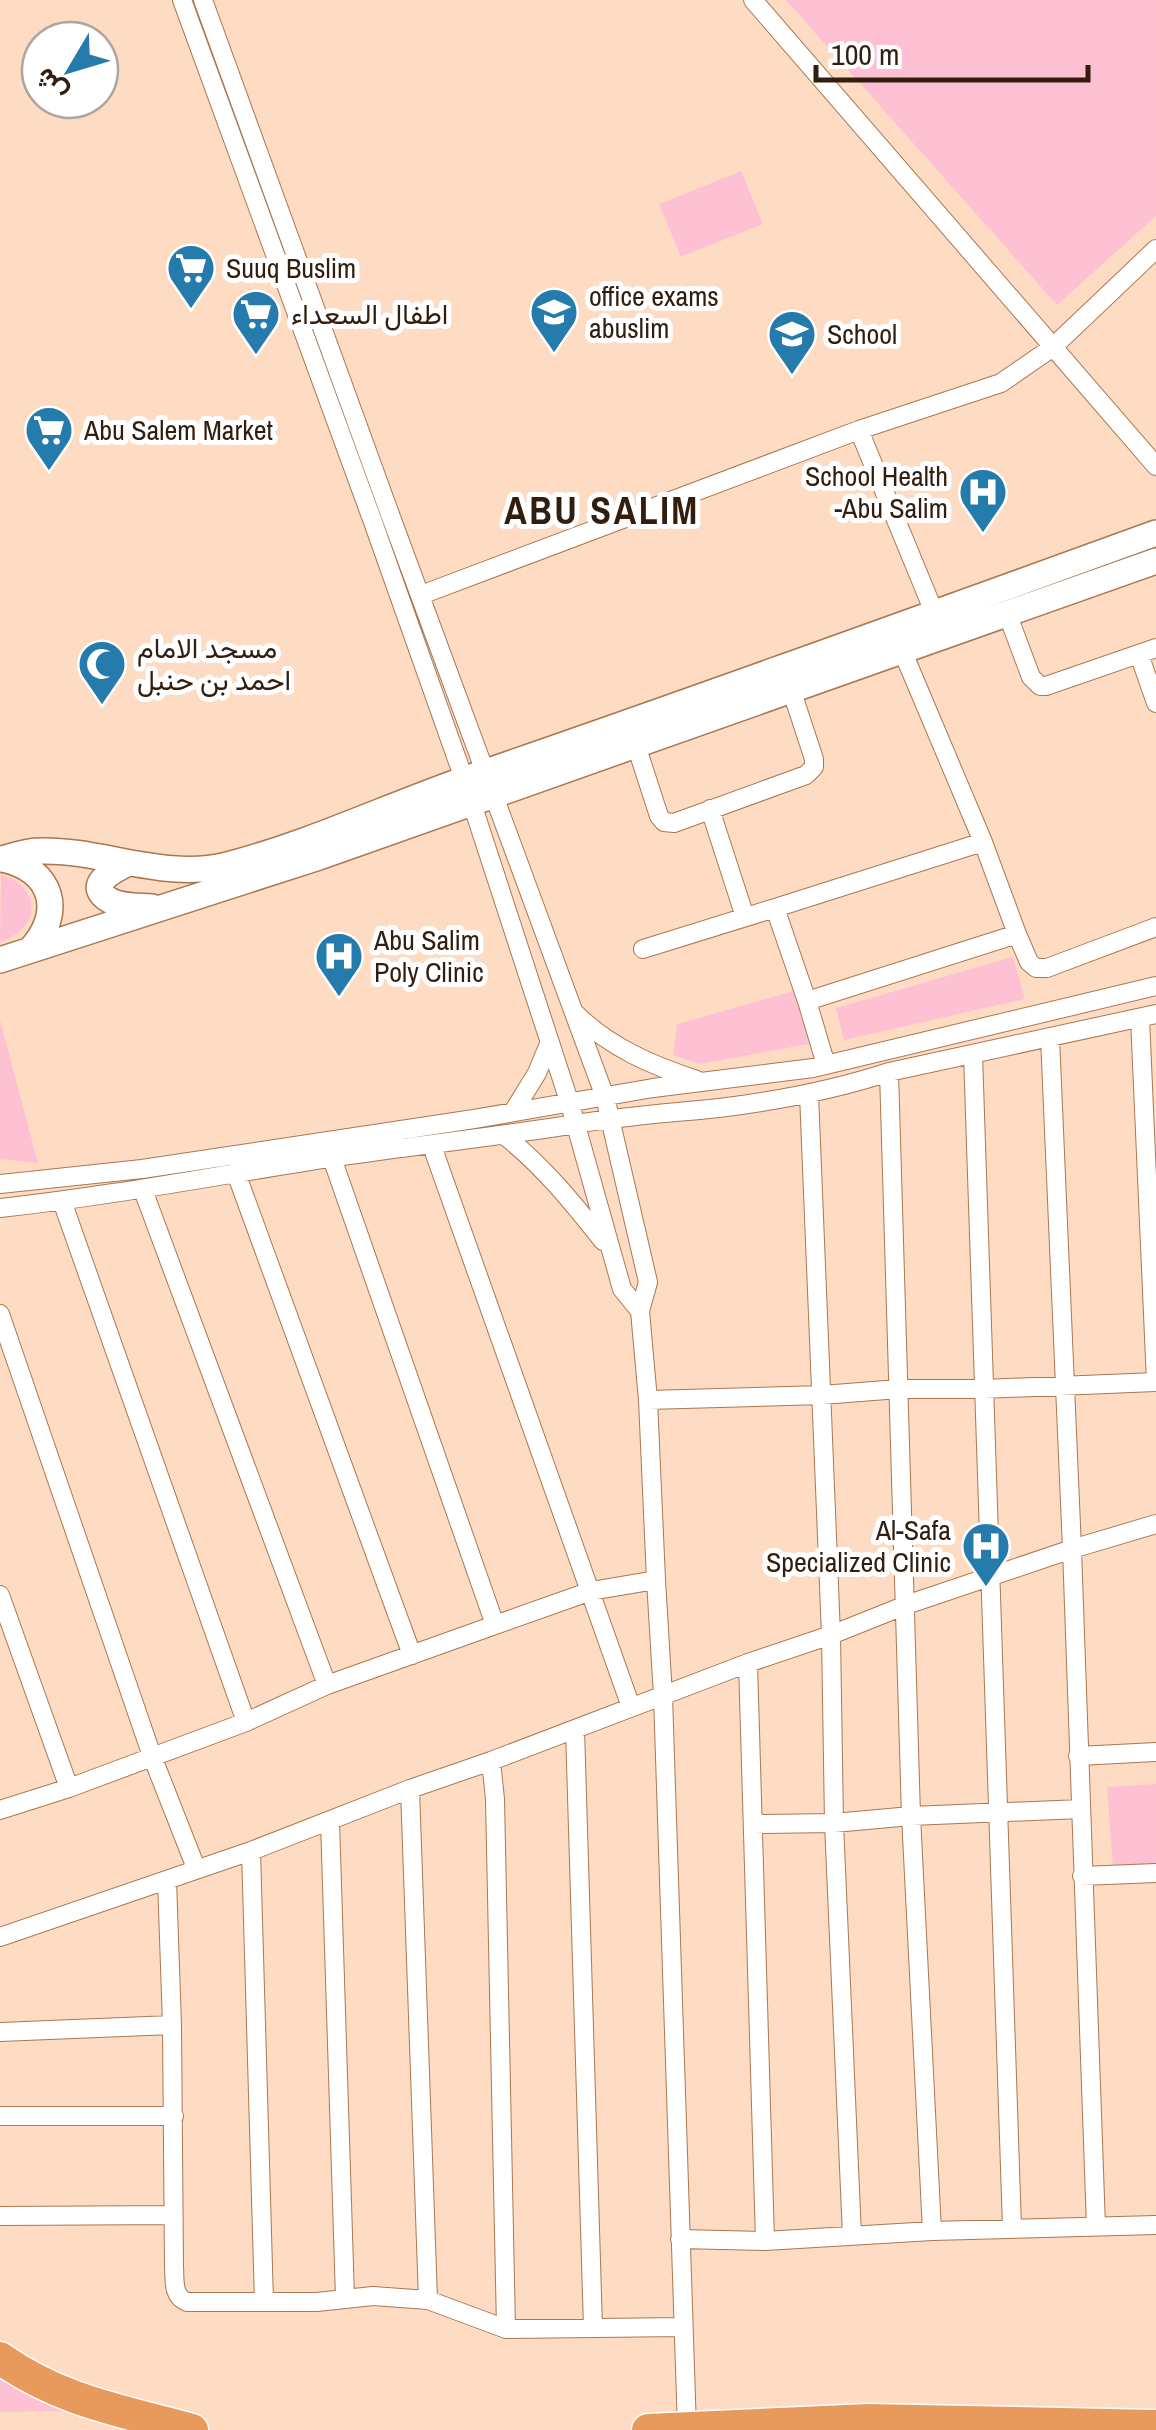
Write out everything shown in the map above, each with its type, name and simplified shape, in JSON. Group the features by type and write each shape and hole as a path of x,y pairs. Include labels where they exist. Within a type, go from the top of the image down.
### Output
{"highway":[{"path":"0,2358 24,2375 80,2401 192,2430"},
{"path":"648,2430 868,2420 1156,2426"}],"main road":[{"path":"1,859 40,851 171,868 225,866 636,744 791,689 934,612 1156,532"},
{"path":"0,960 163,908 478,788 631,723 870,649 902,650 1156,561"},
{"path":"1,859 19,862 47,888 50,920 43,936 30,950"},
{"path":"128,862 102,878 102,893 107,900 163,908"}],"street":[{"path":"182,0 241,133 421,595 610,1250 622,1289 640,1311"},
{"path":"203,0 241,133 478,788 605,1097 648,1282 640,1311 664,1696 687,2429"},
{"path":"753,0 1156,466"},
{"path":"421,595 859,430 1001,383 1053,347 1156,249"},
{"path":"859,430 934,612"},
{"path":"1008,613 1031,676 1040,686 1148,651 1156,702"},
{"path":"902,650 1030,962 1036,968 1047,968 1156,926"},
{"path":"636,744 659,816 664,822 674,823 811,771 814,759 791,689"},
{"path":"710,809 745,916"},
{"path":"643,949 983,842"},
{"path":"775,908 826,1064"},
{"path":"808,1001 1017,934"},
{"path":"0,1184 142,1169 813,1068 1156,986"},
{"path":"571,1008 588,1026 638,1058 702,1082"},
{"path":"0,1208 62,1202 611,1118 723,1108 809,1094 889,1072 1148,1016 1156,1382 648,1400"},
{"path":"1050,1037 1096,2227"},
{"path":"514,1112 549,1044"},
{"path":"972,1054 1012,2228"},
{"path":"889,1072 911,1816 932,2231"},
{"path":"809,1094 852,2236"},
{"path":"505,1136 572,1201 610,1250"},
{"path":"432,1146 631,1707"},
{"path":"332,1158 496,1625"},
{"path":"236,1173 412,1655"},
{"path":"142,1190 327,1685"},
{"path":"62,1202 246,1722"},
{"path":"0,1314 152,1756 196,1868"},
{"path":"0,1937 250,1851 906,1606 1156,1524"},
{"path":"0,1810 246,1722 327,1685 496,1625 591,1592 656,1580"},
{"path":"0,1594 69,1788"},
{"path":"748,1663 765,2241"},
{"path":"575,1729 594,2328"},
{"path":"1078,1756 1156,1752"},
{"path":"491,1761 506,2328"},
{"path":"410,1789 428,2300"},
{"path":"753,1824 1081,1809"},
{"path":"330,1821 345,2298"},
{"path":"250,1851 264,2302"},
{"path":"1082,1876 1156,1873"},
{"path":"167,1880 173,2215 176,2294 181,2300 317,2302 373,2296 428,2300 506,2328 683,2328"},
{"path":"0,2032 172,2025"},
{"path":"0,2116 174,2116"},
{"path":"0,2216 173,2215"},
{"path":"680,2238 765,2241 932,2231 1156,2225"}],"shaded area":[{"path":"786,0 1156,0 1156,216 1057,305"},
{"path":"741,171 763,224 681,257 659,204"},
{"path":"1,874 24,889 32,908 24,927 0,942"},
{"path":"1013,957 1025,999 844,1040 836,1008"},
{"path":"794,991 809,1044 700,1064 673,1055 677,1024"},
{"path":"0,1020 38,1163 0,1159"},
{"path":"1156,1784 1156,1865 1113,1868 1107,1787"},
{"path":"0,2368 63,2411 0,2412"}],"place":[{"name":"Suuq Buslim","path":"191,310"},
{"name":"office exams abuslim","path":"554,354"},
{"name":"اطفال السعداء","path":"256,356"},
{"name":"School","path":"792,376"},
{"name":"Abu Salem Market","path":"49,472"},
{"name":"School Health -Abu Salim","path":"983,534"},
{"name":"مسجد الامام احمد بن حنبل","path":"102,706"},
{"name":"Abu Salim Poly Clinic","path":"339,998"},
{"name":"Al-Safa Specialized Clinic","path":"986,1588"}],"district":[{"name":"ABU SALIM","path":"602,510"}]}
